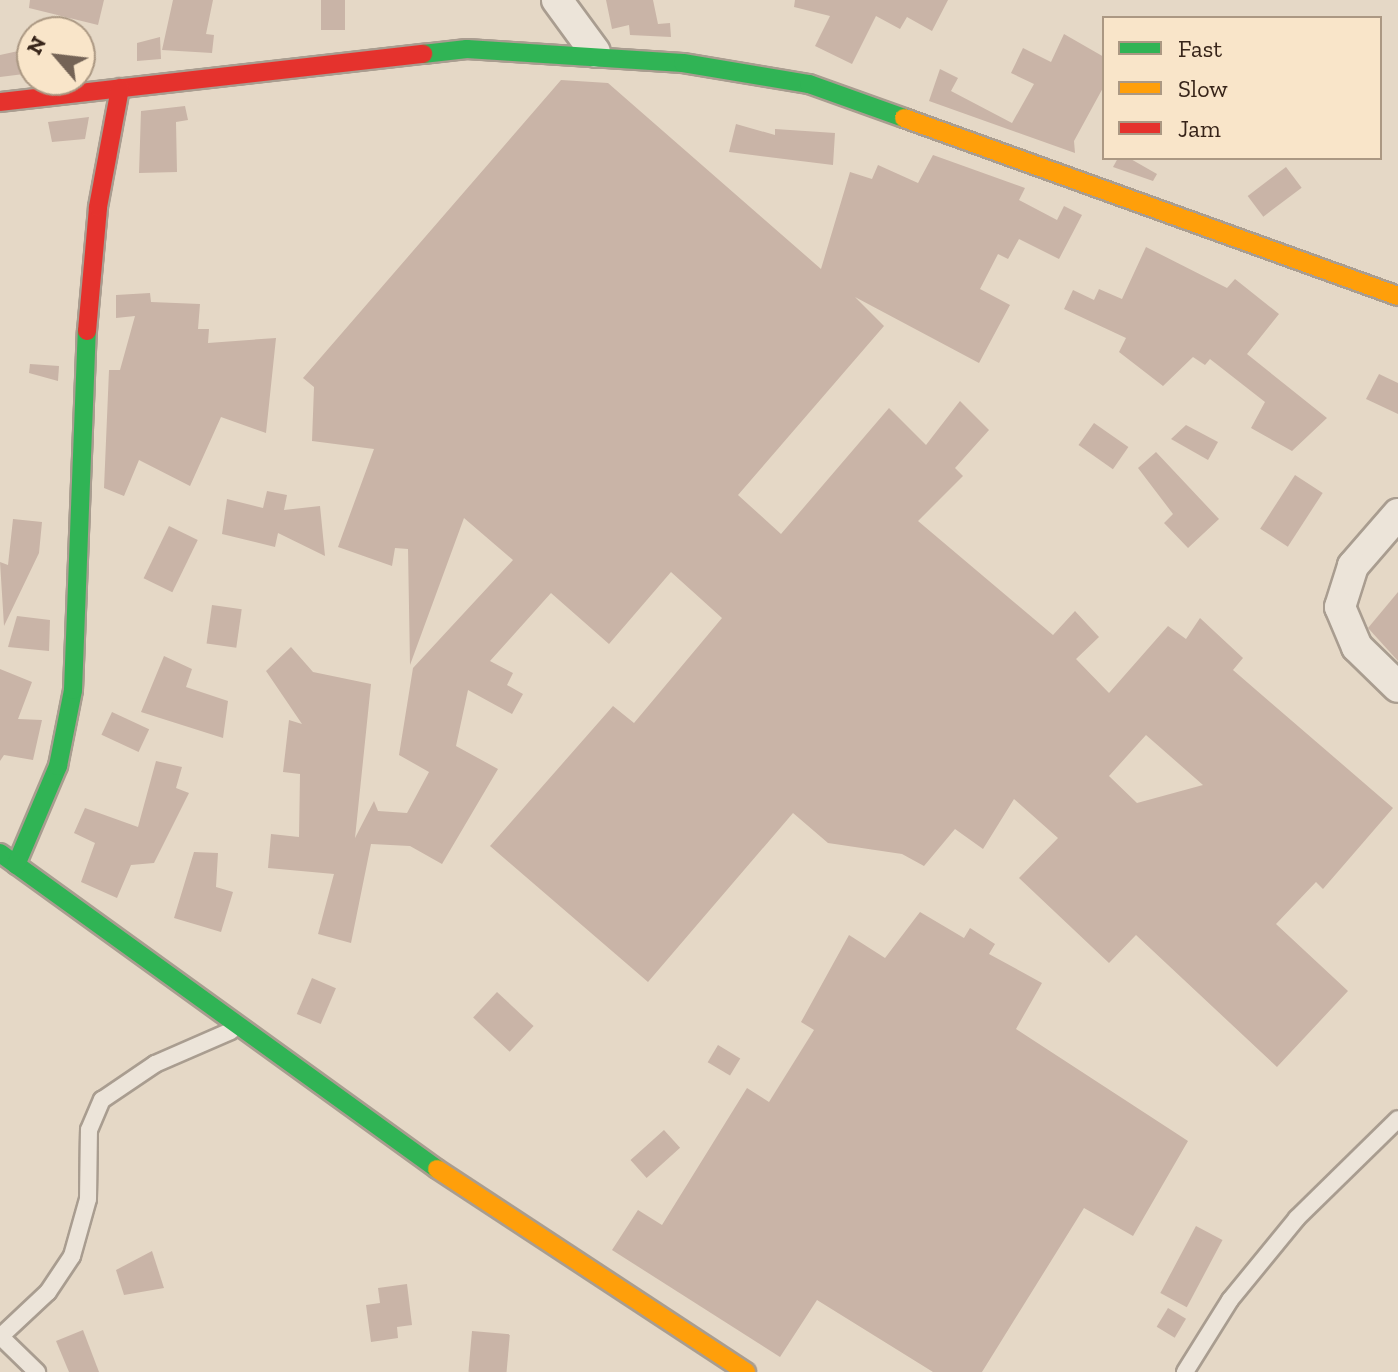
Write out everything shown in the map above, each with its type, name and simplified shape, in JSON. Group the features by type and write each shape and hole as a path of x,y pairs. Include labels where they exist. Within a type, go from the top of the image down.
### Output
{"street":[{"path":"557,0 595,52"},
{"path":"0,102 467,49 595,52 809,84 1398,296"},
{"path":"16,865 58,766 73,690 81,407 98,207 120,88"},
{"path":"1398,514 1353,566 1340,607 1357,647 1398,687"},
{"path":"0,853 359,1118 746,1372"}],"lane":[{"path":"37,1372 0,1337 48,1292 72,1256 88,1199 89,1130 102,1100 155,1064 237,1028"},
{"path":"1185,1372 1230,1300 1297,1218 1398,1119"}],"building":[{"path":"30,0 104,0 98,25 96,16 61,16 29,8"},
{"path":"173,0 213,0 206,34 214,35 212,53 162,50"},
{"path":"321,0 345,0 345,30 321,30"},
{"path":"606,0 653,0 658,24 670,23 671,37 630,35 629,25 612,29"},
{"path":"795,0 948,0 932,31 907,17 900,29 876,16 852,64 815,46 830,16 794,7"},
{"path":"1064,34 1102,56 1102,90 1074,141 1075,153 929,101 940,69 958,78 951,91 1012,123 1034,84 1011,73 1023,48 1051,62"},
{"path":"160,37 161,59 137,61 137,43"},
{"path":"16,52 16,75 0,77 0,55"},
{"path":"561,80 608,83 821,269 850,172 872,179 878,165 918,183 933,155 1025,188 1019,200 1057,220 1064,206 1082,215 1059,259 1019,239 1008,259 998,254 980,289 1010,305 979,363 855,297 884,326 738,495 781,534 889,408 926,445 960,401 989,430 955,468 963,476 918,521 1053,635 1075,611 1099,637 1076,659 1109,693 1168,626 1186,639 1200,618 1243,658 1233,670 1393,808 1323,889 1316,882 1276,924 1348,991 1277,1067 1136,935 1109,963 1019,878 1058,838 1014,799 983,849 955,829 924,866 902,854 828,843 793,813 648,982 490,846 613,706 634,723 722,618 671,572 609,644 551,593 490,661 513,673 507,685 523,694 512,714 468,690 456,746 498,769 442,864 410,846 371,844 351,943 318,934 334,874 268,868 271,834 299,837 300,774 283,772 289,720 302,724 266,671 291,647 313,672 371,684 355,838 374,801 378,811 407,813 429,772 399,755 413,668 513,560 464,518 410,665 408,549 395,548 392,566 338,547 374,449 312,441 314,387 303,378","holes":["1146,735 1203,785 1137,803 1109,776"]},
{"path":"185,106 188,120 176,122 177,172 139,173 141,111"},
{"path":"89,117 85,139 52,142 48,122"},
{"path":"736,124 775,135 775,129 835,133 833,165 729,152"},
{"path":"1117,160 1132,160 1157,174 1153,181 1113,167"},
{"path":"1286,167 1302,188 1263,217 1248,196"},
{"path":"1146,247 1227,288 1235,279 1279,314 1247,354 1327,418 1292,451 1251,428 1265,402 1210,359 1205,365 1193,357 1163,386 1119,352 1126,338 1064,309 1073,290 1094,300 1099,289 1122,299"},
{"path":"150,293 151,302 200,304 198,329 209,329 208,343 276,338 266,433 221,417 190,486 139,460 124,496 104,488 109,370 120,370 135,316 116,318 116,295"},
{"path":"30,364 59,366 58,381 29,373"},
{"path":"1379,374 1398,383 1398,414 1366,399"},
{"path":"1094,423 1128,447 1113,469 1079,445"},
{"path":"1186,425 1218,442 1208,460 1171,439"},
{"path":"1156,452 1219,519 1188,548 1164,523 1173,514 1138,468"},
{"path":"1295,475 1323,493 1288,547 1260,529"},
{"path":"267,491 287,495 284,510 320,506 325,556 278,533 275,547 222,534 227,499 263,508"},
{"path":"13,519 42,522 39,553 4,626 0,562 8,565"},
{"path":"169,526 198,540 172,592 144,578"},
{"path":"1398,592 1398,661 1368,628"},
{"path":"212,605 242,609 236,648 207,644"},
{"path":"17,616 50,620 49,651 8,647"},
{"path":"164,656 192,669 186,687 228,701 223,738 141,712"},
{"path":"0,669 32,682 18,719 42,720 33,760 4,755 0,761"},
{"path":"112,712 149,729 139,752 101,735"},
{"path":"156,761 182,767 176,788 189,793 154,863 131,865 117,898 81,882 95,843 74,833 85,808 138,827"},
{"path":"194,852 218,853 216,887 233,892 221,932 174,918"},
{"path":"920,912 964,938 970,928 995,944 989,954 1042,983 1016,1029 1188,1141 1133,1236 1084,1208 982,1372 933,1372 817,1300 780,1357 612,1250 638,1210 662,1225 747,1088 769,1102 814,1030 801,1022 849,935 885,958"},
{"path":"312,978 336,988 321,1024 297,1014"},
{"path":"497,992 534,1026 510,1052 473,1018"},
{"path":"718,1045 740,1058 730,1076 708,1062"},
{"path":"664,1130 680,1148 647,1178 631,1160"},
{"path":"1196,1226 1222,1240 1187,1307 1160,1293"},
{"path":"152,1251 164,1288 124,1295 116,1270"},
{"path":"407,1284 412,1325 397,1327 398,1338 371,1342 366,1305 380,1303 378,1288"},
{"path":"1168,1308 1186,1319 1175,1338 1157,1327"},
{"path":"83,1330 99,1372 69,1372 56,1341"},
{"path":"472,1331 510,1334 507,1372 468,1372"}],"traffic: fast":[{"path":"423,54 467,49 683,63 809,84 904,118"},
{"path":"16,865 58,766 73,690 87,331"},
{"path":"0,853 437,1169"}],"traffic: slow":[{"path":"904,118 1398,296"},
{"path":"437,1169 746,1372"}],"traffic: jam":[{"path":"0,102 423,54"},
{"path":"87,331 98,207 120,88"}]}
